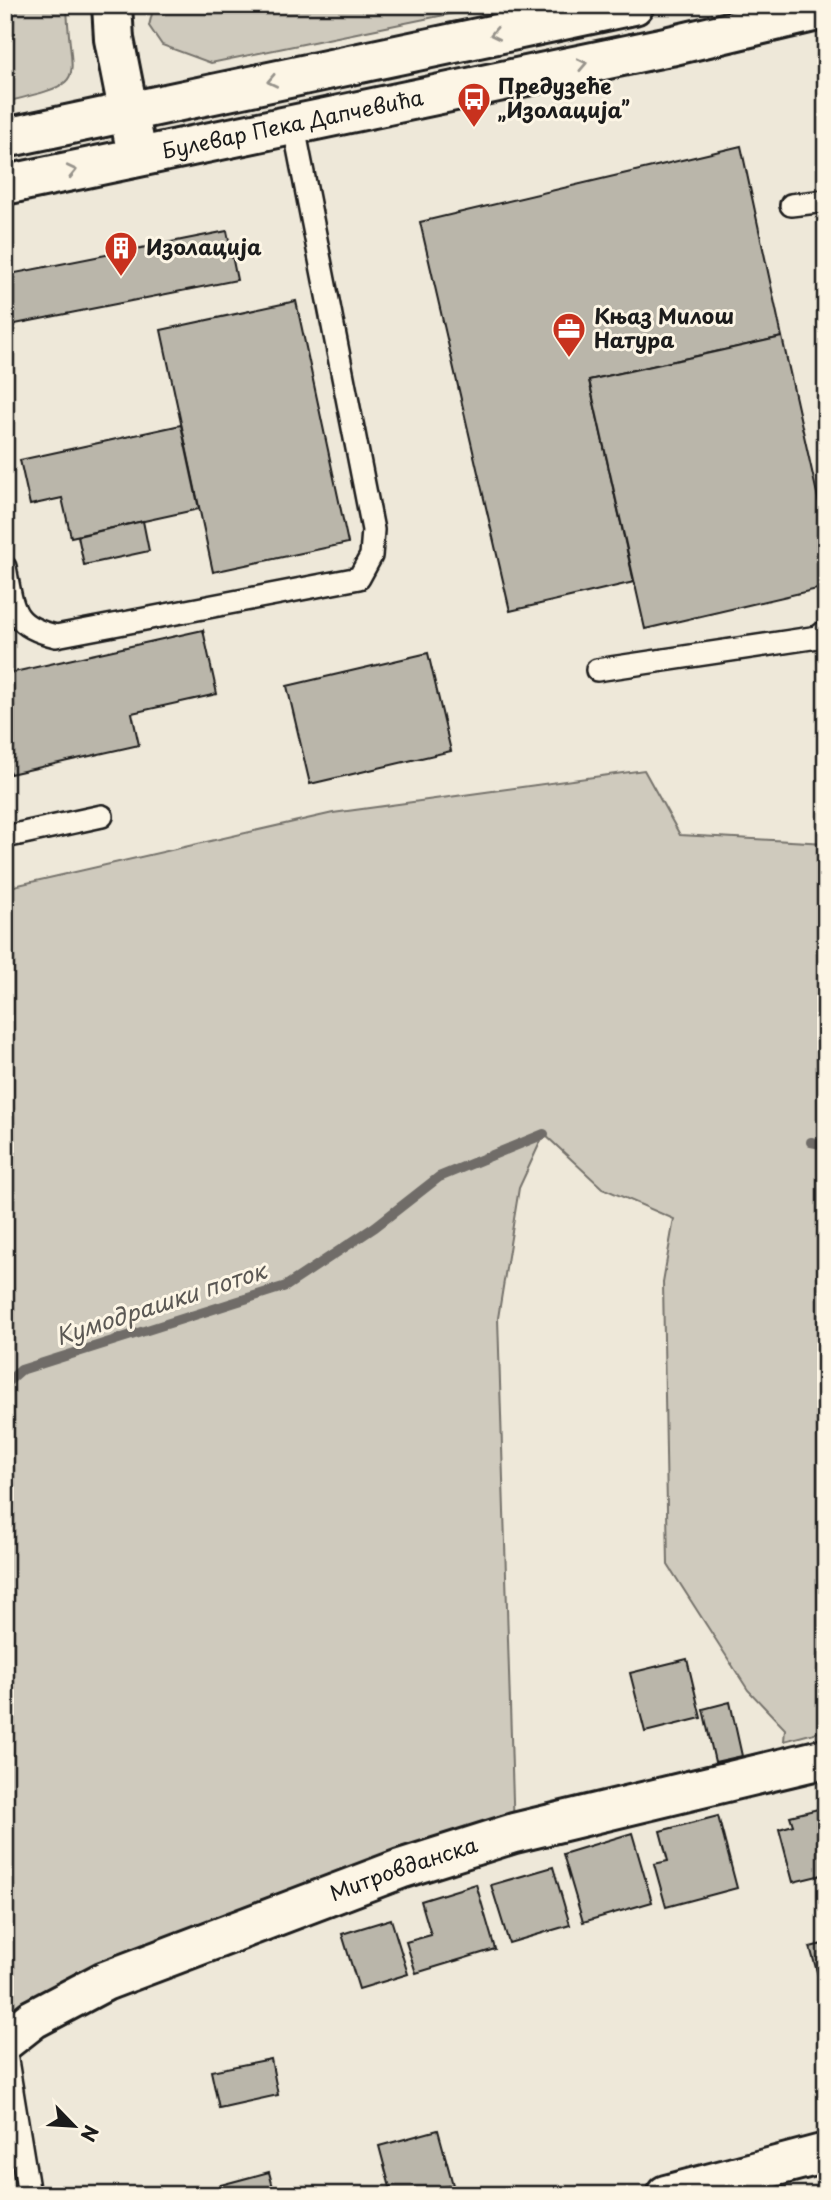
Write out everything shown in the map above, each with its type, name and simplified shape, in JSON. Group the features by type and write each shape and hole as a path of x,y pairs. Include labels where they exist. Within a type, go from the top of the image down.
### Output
{"street":[{"path":"112,5 127,111 137,155"},
{"path":"5,138 634,5"},
{"name":"Булевар Пека Дапчевића","path":"5,185 293,122 670,46 826,9"},
{"name":"Митровданска","path":"5,2041 33,2019 105,1981 400,1869 514,1833 826,1758"},
{"path":"666,2195 826,2153"}],"lane":[{"path":"5,568 13,608 31,630 57,636 359,578 371,556 373,530 293,122"},
{"path":"791,205 826,201"},
{"path":"597,670 818,637 826,631"},
{"path":"5,837 102,816"},
{"path":"5,2048 29,2195"}],"shaded area":[{"path":"5,5 67,5 72,65 70,75 64,83 53,89 5,102"},
{"path":"154,5 493,5 211,63 162,45 149,26"},
{"path":"644,770 680,835 826,843 826,1730 784,1741 785,1729 748,1690 668,1565 663,1282 674,1219 602,1188 544,1134 519,1188 498,1318 514,1833 5,2041 5,888 333,813"}],"building":[{"name":"Књаз Милош Натура","path":"741,146 782,337 589,380 634,582 510,611 420,222"},
{"name":"Изолација","path":"227,231 237,280 5,326 5,275"},
{"path":"296,301 348,543 213,572 161,330"},
{"path":"782,337 826,534 826,587 645,629 589,380"},
{"path":"181,425 199,509 71,537 62,498 30,505 20,460"},
{"path":"143,521 149,551 84,565 78,536"},
{"path":"203,630 217,694 132,713 139,745 10,774 5,754 5,674"},
{"path":"428,653 451,751 310,784 287,686"},
{"path":"687,1659 701,1718 645,1732 630,1673"},
{"path":"730,1702 742,1756 715,1762 703,1709"},
{"path":"826,1807 826,1874 793,1882 779,1829 793,1825 790,1816"},
{"path":"718,1816 737,1888 666,1907 654,1864 668,1861 660,1831"},
{"path":"632,1833 652,1902 583,1922 563,1854"},
{"path":"553,1867 570,1925 509,1943 491,1885"},
{"path":"476,1884 495,1949 416,1973 406,1942 431,1935 421,1901"},
{"path":"391,1919 408,1974 359,1989 342,1934"},
{"path":"826,1943 826,1992 823,1993 810,1947"},
{"path":"271,2059 278,2095 219,2108 211,2071"},
{"path":"438,2130 453,2185 439,2188 441,2195 392,2195 379,2146"},
{"path":"269,2172 275,2195 219,2195 217,2186"}],"waterway":[{"name":"Кумодрашки поток","path":"5,1384 21,1370 286,1286 375,1227 439,1177 544,1134"},
{"name":"Кумодрашки поток","path":"811,1142 826,1145"}],"place":[{"name":"Предузеће „Изолација”","path":"474,129"},
{"name":"Изолација","path":"121,278"},
{"name":"Књаз Милош Натура","path":"569,359"}]}
